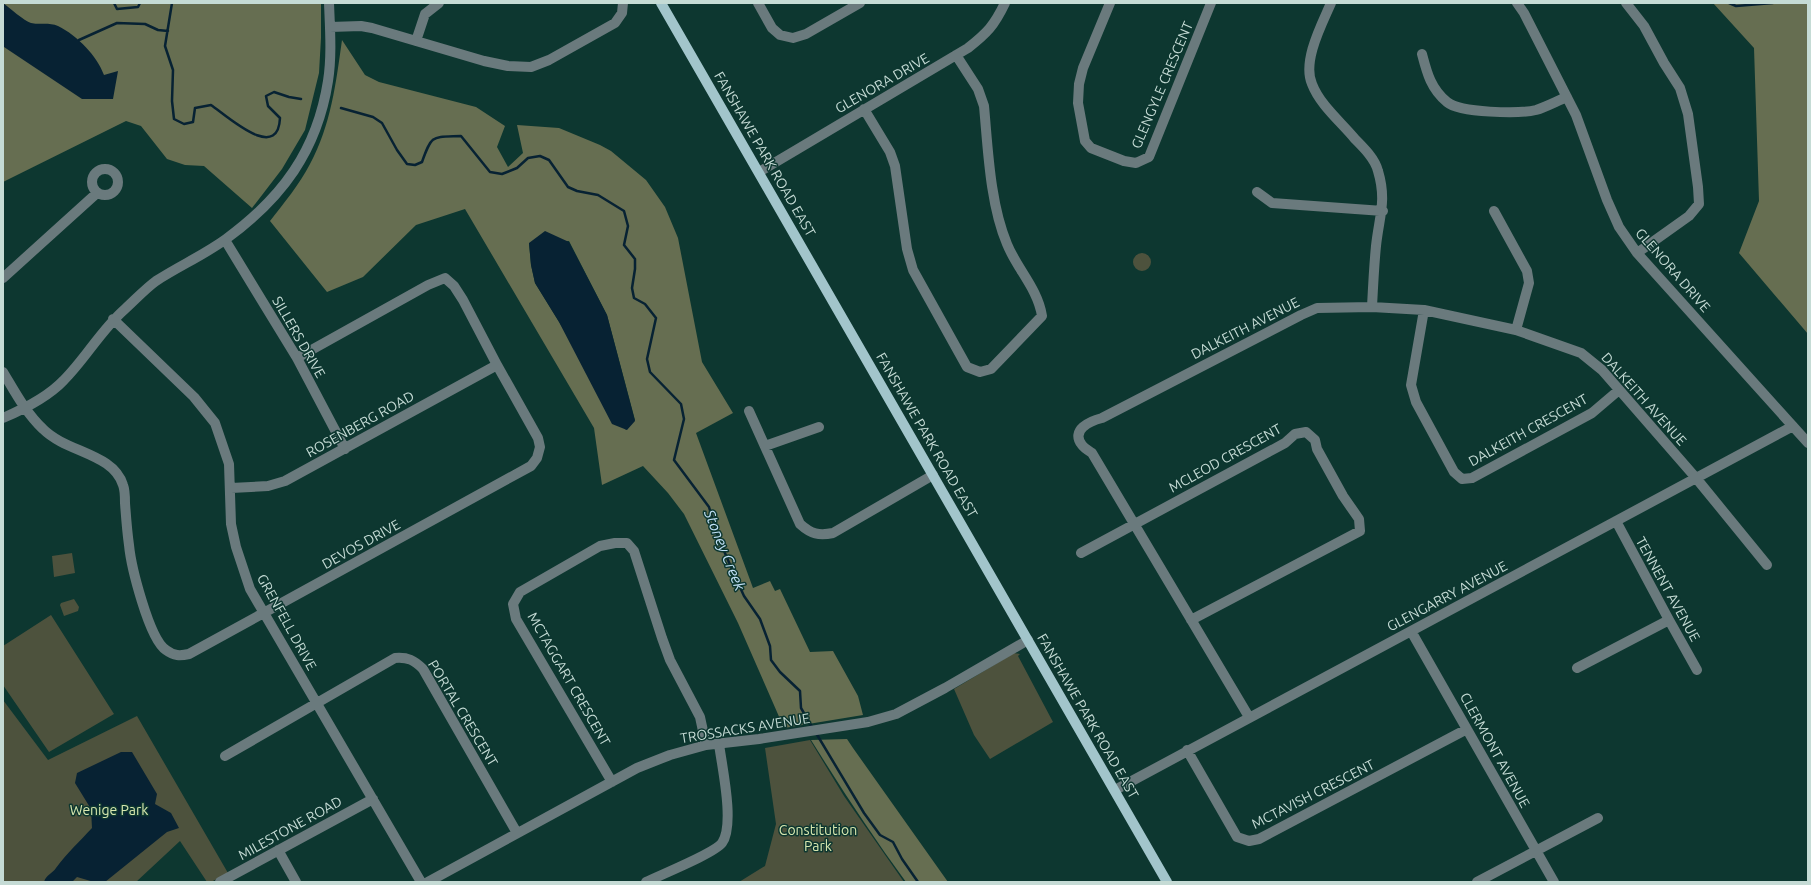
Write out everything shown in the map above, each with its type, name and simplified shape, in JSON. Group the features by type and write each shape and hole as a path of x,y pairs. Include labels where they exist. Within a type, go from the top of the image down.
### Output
{"main road":[{"name":"FANSHAWE PARK ROAD EAST","path":"661,3 1167,882"}],"street":[{"path":"3,418 48,394 64,381 113,320 156,282 225,240 264,208 283,188 305,154 318,123 328,81 330,27 329,3"},
{"path":"416,41 425,14 439,3"},
{"path":"330,27 360,26 372,28 499,64 531,66 549,60 615,23 622,14 623,3"},
{"path":"758,3 772,28 780,35 793,38 806,34 860,3"},
{"name":"GLENORA DRIVE","path":"759,172 956,55 987,34 998,18 1005,3"},
{"name":"GLENGYLE CRESCENT","path":"1110,3 1083,68 1079,84 1078,102 1085,141 1091,148 1124,161 1136,163 1149,157 1211,3"},
{"path":"1331,3 1314,44 1309,65 1311,83 1319,97 1370,156 1378,169 1383,190 1383,211 1376,245 1372,307"},
{"name":"GLENORA DRIVE","path":"1516,3 1524,13 1576,115 1607,200 1619,227 1637,253 1808,443"},
{"path":"1626,3 1644,26 1664,63 1680,88 1688,114 1699,204 1689,216 1637,253"},
{"path":"1422,54 1427,76 1433,86 1448,103 1466,110 1536,110 1567,97"},
{"path":"864,109 890,152 895,166 907,249 913,270 967,367 980,372 991,369 1042,316 1036,296 1008,245 997,212 984,106 978,89 956,55"},
{"path":"1257,192 1272,203 1383,211"},
{"path":"3,278 97,193"},
{"path":"1494,211 1527,271 1529,282 1516,330"},
{"name":"SILLERS DRIVE","path":"225,240 296,358 345,449"},
{"name":"DEVOS DRIVE","path":"3,372 25,407 43,429 55,439 70,447 104,460 119,476 124,485 129,547 134,578 156,637 165,649 179,656 189,654 531,466 537,458 540,447 538,438 496,365 463,300 454,286 445,278 428,285 296,358"},
{"name":"DALKEITH AVENUE","path":"1249,717 1092,453 1081,444 1079,436 1083,426 1090,421 1102,418 1300,315 1317,308 1372,307 1424,310 1516,330 1581,353 1602,370 1696,478 1767,565"},
{"name":"DALKEITH CRESCENT","path":"1424,310 1411,384 1416,402 1454,472 1462,479 1472,478 1573,425 1592,413 1619,390"},
{"name":"GRENFELL DRIVE","path":"113,320 194,397 215,424 229,464 231,524 236,547 250,588 421,882"},
{"name":"ROSENBERG ROAD","path":"231,488 268,486 285,481 496,365"},
{"path":"749,411 800,524 808,532 822,535 833,533 933,475"},
{"name":"GLENGARRY AVENUE","path":"1115,790 1793,426"},
{"path":"765,446 818,427"},
{"name":"MCLEOD CRESCENT","path":"1081,553 1285,442 1295,434 1306,432 1315,440 1318,449 1343,496 1359,519 1360,531 1191,620"},
{"name":"TENNENT AVENUE","path":"1616,521 1697,670"},
{"name":"MCTAGGART CRESCENT","path":"612,782 516,619 513,604 520,592 600,546 615,543 627,543 634,551 670,660 700,717 706,746"},
{"path":"1577,668 1669,620"},
{"name":"CLERMONT AVENUE","path":"1411,631 1554,882"},
{"name":"TROSSACKS AVENUE","path":"428,882 637,768 670,755 706,746 833,728 868,722 896,714 945,688 1028,640"},
{"name":"PORTAL CRESCENT","path":"224,756 396,658 405,657 414,660 423,669 517,834"},
{"name":"MCTAVISH CRESCENT","path":"1187,750 1238,837 1249,841 1259,839 1467,729"},
{"path":"646,882 705,854 722,844 727,835 729,821 719,744"},
{"name":"MILESTONE ROAD","path":"220,882 373,799"},
{"path":"1477,882 1598,818"},
{"path":"278,850 296,882"}],"green space":[{"path":"3,3 321,3 319,73 305,130 282,169 252,208 204,166 185,165 167,159 141,126 126,121 3,182"},
{"path":"1713,3 1808,3 1808,334 1739,253 1759,201 1754,48"},
{"path":"342,40 365,75 379,82 476,107 505,126 497,147 508,167 523,153 517,125 559,128 611,151 646,180 665,207 678,238 702,362 733,413 696,433 753,588 770,581 775,591 780,589 810,652 833,651 858,696 863,715 784,728 738,623 684,514 668,493 643,466 602,485 594,428 465,209 416,225 363,277 327,292 270,221 301,179 310,164 323,134 332,104","holes":["569,241 607,315 635,420 626,430 535,283 531,265 529,243"]},
{"path":"1138,253 1146,253 1151,258 1149,269 1146,271 1138,271 1133,266 1133,258"},
{"path":"72,553 75,573 54,577 52,556"},
{"path":"74,599 79,607 78,611 64,616 60,605 61,603"},
{"path":"51,615 114,714 49,752 3,685 3,646"},
{"path":"1014,653 1020,654 1018,656 1053,722 990,759 974,735 954,689"},
{"name":"Wenige Park","path":"3,700 48,760 137,716 228,873 211,882 207,882 180,841 136,882 3,882"},
{"path":"847,739 948,882 906,882 857,812 811,740"},
{"name":"Constitution Park","path":"810,740 844,796 904,882 739,882 765,866 776,824 765,748"}],"water":[{"path":"3,3 28,22 34,24 55,25 73,35 92,54 104,75 118,71 113,99 82,99 4,47"},
{"path":"545,231 569,242 607,315 635,421 627,430 612,424 559,322 535,283 531,265 529,243"},
{"path":"121,752 132,752 157,794 155,804 171,813 179,828 167,832 105,882 94,882 77,877 72,882 44,882 69,852 92,828 91,809 75,783 77,773"}],"waterway":[{"name":"Stoney Creek","path":"114,3 117,9 138,7 140,3"},
{"name":"Stoney Creek","path":"172,3 165,46 173,70 172,101 174,119 184,124 193,122 195,108 211,105 239,126 262,137 271,136 277,131 280,118 268,106 266,96 274,92 301,99"},
{"path":"1729,3 1736,6 1773,3"},
{"path":"79,40 117,23 145,24 158,30 168,31"},
{"name":"Stoney Creek","path":"341,108 373,117 382,123 397,150 407,164 415,165 422,162 428,146 434,139 439,137 461,136 490,172 502,174 517,168 528,158 540,156 549,160 568,187 577,191 598,195 624,211 628,226 624,245 635,259 632,288 634,298 645,304 656,318 647,359 650,372 681,404 684,419 674,460 709,507 718,537 744,596 760,619 770,646 771,660 780,672 800,691 801,708 812,727"},
{"name":"Stoney Creek","path":"816,733 864,813 880,835 893,842 902,859 918,882"}]}
